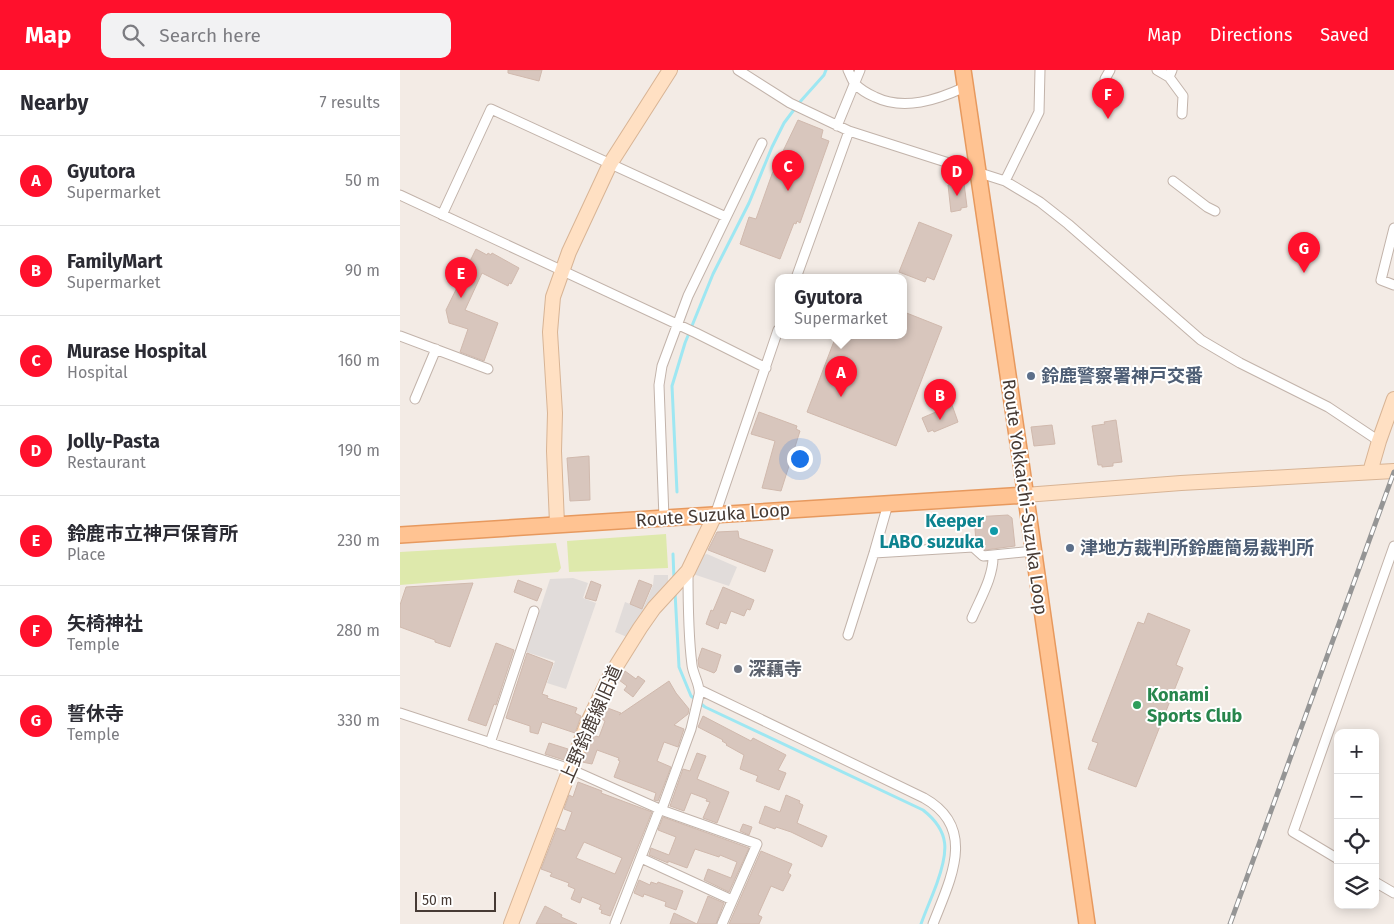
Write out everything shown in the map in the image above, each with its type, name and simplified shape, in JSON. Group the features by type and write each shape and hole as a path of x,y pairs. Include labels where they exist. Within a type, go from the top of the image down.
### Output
{"main road":[{"name":"Route Yokkaichi-Suzuka Loop","path":"963,70 1087,924"},
{"name":"Route Suzuka Loop","path":"400,535 1025,495"}],"street":[{"path":"557,524 554,452 555,413 550,332 553,297 561,270 610,164 670,70"},
{"path":"738,70 790,103 849,131 1005,181 1040,202 1068,224 1201,340 1240,363 1328,407 1379,442"},
{"path":"848,70 855,83 865,92 885,102 896,104 926,101 945,96 965,87"},
{"path":"837,126 860,70"},
{"path":"1005,181 1039,112 1040,70"},
{"path":"1105,79 1110,70"},
{"path":"1157,70 1171,73 1183,96 1182,114"},
{"path":"442,215 491,109 726,217"},
{"path":"797,274 849,131"},
{"path":"664,518 659,385 662,366 680,326 688,296 762,142"},
{"path":"1173,181 1215,211"},
{"path":"400,194 696,333 766,368"},
{"path":"1394,228 1381,280 1394,285"},
{"path":"400,336 488,369"},
{"path":"715,515 775,339"},
{"path":"415,399 436,350"},
{"path":"1370,472 1394,399"},
{"path":"1025,495 1180,483 1394,471"},
{"path":"848,635 888,504"},
{"name":"上野鈴鹿線旧道","path":"511,924 588,722 610,676 654,608 685,575 715,515"},
{"path":"1334,857 1293,832 1394,546"},
{"path":"874,554 973,547 983,556 1033,552"},
{"path":"972,618 990,576 994,563 993,555"},
{"path":"615,924 660,808 663,806 688,738 700,692 692,666 685,575"},
{"path":"490,744 534,611"},
{"path":"700,692 924,798 939,809 952,827 956,840 956,850 954,866 934,924"},
{"path":"400,713 570,769 664,811 757,844 722,924"},
{"path":"641,858 732,900"},
{"path":"1379,884 1394,893"}],"green space":[{"path":"666,534 668,568 569,572 567,541"},
{"path":"556,543 561,568 558,572 400,585 400,552"}],"shaded area":[{"path":"707,554 737,567 729,586 693,574 703,555"},
{"path":"654,575 668,575 668,583 627,637 615,632 625,602 643,609 653,585"},
{"path":"573,578 588,583 583,598 596,603 566,689 547,683 555,661 526,652 550,579"}],"building":[{"path":"508,70 542,70 539,81 508,73"},
{"path":"798,120 823,130 821,138 829,141 800,223 797,221 796,224 794,223 780,259 740,244 749,217 756,219 772,174"},
{"path":"964,183 967,207 951,212 948,185"},
{"path":"919,222 952,235 934,280 927,277 925,282 899,272"},
{"path":"476,249 487,255 492,253 519,268 511,284 509,283 508,286 482,273 465,310 498,323 484,361 460,352 468,329 449,323 446,310"},
{"path":"907,313 942,327 896,446 807,412 835,339 907,339"},
{"path":"952,405 958,422 934,432 933,430 928,432 922,418"},
{"path":"759,412 797,426 796,429 800,431 781,491 762,488 775,441 751,434"},
{"path":"1116,420 1122,462 1113,463 1113,466 1102,467 1102,465 1098,465 1092,426"},
{"path":"1052,425 1055,444 1034,446 1031,427"},
{"path":"589,456 590,500 570,501 567,458"},
{"name":"Keeper LABO suzuka","path":"1008,515 1012,518 1015,546 985,550 976,541 974,517"},
{"path":"738,531 739,538 773,550 765,572 708,550 717,532"},
{"path":"518,580 542,589 537,601 514,592"},
{"path":"639,580 652,585 642,609 630,604"},
{"path":"591,581 601,585 596,601 585,598"},
{"path":"473,583 450,647 400,627 400,605 406,587"},
{"path":"723,587 754,600 750,610 747,609 744,616 731,611 726,624 720,622 718,629 706,624"},
{"name":"Konami Sports Club","path":"1148,613 1190,630 1176,665 1183,668 1136,787 1088,769 1098,743 1092,741 1138,622 1144,624"},
{"path":"496,643 514,650 496,705 494,704 486,726 468,720"},
{"path":"702,648 721,655 714,673 699,667 698,660"},
{"path":"527,653 553,663 542,694 548,696 547,698 577,708 575,713 581,716 575,733 542,722 538,734 530,732 530,726 506,718"},
{"path":"625,671 636,679 638,676 645,681 633,697 624,690 627,686 619,680"},
{"path":"669,681 689,709 688,714 674,725 684,729 678,747 664,742 657,761 671,767 658,801 654,800 656,793 614,777 620,761 618,760 619,758 597,750 592,764 582,762 592,735 599,737 605,721 600,718 605,707 621,713 619,715"},
{"path":"703,716 751,741 753,738 786,755 778,770 786,773 779,790 756,781 758,776 740,769 744,755 726,745 723,740 698,727"},
{"path":"549,743 568,749 564,760 545,754"},
{"path":"697,753 706,756 697,779 729,792 717,823 703,818 710,802 691,793 684,811 670,806 683,769 690,771"},
{"path":"578,782 602,791 601,793 652,812 610,916 601,913 602,910 599,909 601,905 582,897 580,903 571,899 575,889 568,886 569,883 550,876 552,873 541,869 557,828 565,831 572,812 564,809 569,795 573,797","holes":["584,842 622,858 615,874 576,858"]},
{"path":"786,795 800,801 799,803 803,805 797,823 827,836 822,847 791,832 759,823 765,806 780,812"},
{"path":"663,817 749,848 729,892 704,880 708,869 731,878 737,862 720,855 719,857 695,849 687,868 649,855 651,848 669,855 676,837 658,830"},
{"path":"743,824 752,827 749,835 740,831"},
{"path":"761,851 792,864 788,873 791,875 783,891 771,886 758,915 762,917 759,924 729,924"},
{"path":"639,880 650,885 651,882 657,884 658,882 683,891 676,910 665,906 666,902 644,894 643,897 634,893"},
{"path":"708,896 724,903 716,924 697,924"},
{"path":"545,906 562,915 561,917 577,924 536,924"},
{"path":"674,913 697,924 670,924"}],"waterway":[{"path":"677,492 672,386 685,343 713,274 749,203 784,123 824,75 826,70"},
{"path":"673,554 674,579"},
{"path":"675,592 679,667 691,696 705,707 923,810 939,826 945,843 945,852 937,883 921,924"}],"railway":[{"path":"1230,924 1394,472"}],"place":[{"name":"矢椅神社","path":"1108,119"},
{"name":"Murase Hospital","path":"788,191"},
{"name":"Jolly-Pasta","path":"957,196"},
{"name":"誓休寺","path":"1304,273"},
{"name":"鈴鹿市立神戸保育所","path":"461,298"},
{"name":"鈴鹿警察署神戸交番","path":"1031,376"},
{"name":"Gyutora","path":"841,397"},
{"name":"FamilyMart","path":"940,420"},
{"name":"Keeper LABO suzuka","path":"994,531"},
{"name":"津地方裁判所鈴鹿簡易裁判所","path":"1070,548"},
{"name":"深藕寺","path":"738,669"},
{"name":"Konami Sports Club","path":"1137,705"}]}
